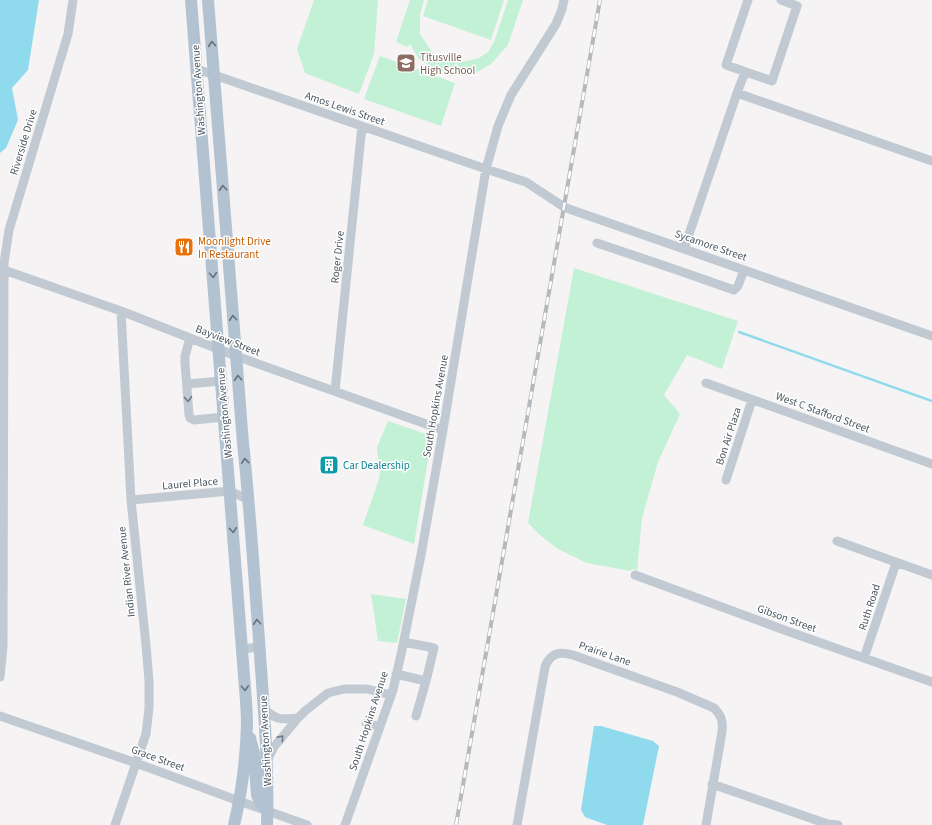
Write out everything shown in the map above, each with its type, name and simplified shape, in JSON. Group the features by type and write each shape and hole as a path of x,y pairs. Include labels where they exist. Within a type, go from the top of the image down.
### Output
{"main road":[{"name":"Washington Avenue","path":"191,0 247,723 239,802 234,825"},
{"name":"Washington Avenue","path":"208,0 243,443 249,500 264,709 267,760 267,825"},
{"path":"208,214 225,213"},
{"path":"247,723 254,752 257,795 261,804 268,812"}],"street":[{"name":"Riverside Drive","path":"0,677 3,647 4,270 9,230 68,34 73,0"},
{"name":"South Hopkins Avenue","path":"345,825 391,694 404,642 420,563 486,170 498,126 511,95 556,24 564,0"},
{"path":"748,0 726,65 772,81 797,6 781,0"},
{"name":"Amos Lewis Street","path":"197,69 486,170"},
{"path":"684,249 745,72"},
{"path":"737,93 932,162"},
{"name":"Roger Drive","path":"335,391 362,126"},
{"name":"Sycamore Street","path":"486,170 526,182 569,209 932,336"},
{"path":"597,243 734,290 738,286 744,270"},
{"name":"Bayview Street","path":"4,270 121,311 219,350 443,430"},
{"name":"Indian River Avenue","path":"115,825 146,734 149,708 149,681 146,644 131,500 121,311"},
{"path":"190,338 185,363 190,418 194,420 224,416"},
{"path":"187,384 221,381"},
{"name":"West C Stafford Street","path":"706,383 932,464"},
{"name":"Bon Air Plaza","path":"726,480 752,400"},
{"name":"Laurel Place","path":"131,500 230,491 249,500"},
{"path":"837,541 932,575"},
{"name":"Ruth Road","path":"864,658 896,563"},
{"name":"Gibson Street","path":"635,575 780,629 932,682"},
{"path":"404,642 434,648 416,716"},
{"path":"242,649 259,647"},
{"name":"Prairie Lane","path":"517,825 545,667 549,659 558,653 565,652 677,692 714,708 723,723 706,825"},
{"path":"396,674 426,681"},
{"path":"267,760 274,746 298,718 328,693 344,689 367,689 391,694"},
{"path":"264,709 278,719 298,718"},
{"name":"Grace Street","path":"0,716 136,763 239,802 306,825"},
{"path":"366,723 380,727"},
{"path":"712,784 828,824 838,825"}],"green space":[{"path":"314,0 378,0 374,54 359,94 305,73 297,49"},
{"path":"410,0 424,0 420,15 420,34 432,52 442,59 458,63 479,58 488,52 494,42 508,0 523,0 508,45 491,64 474,74 453,76 436,70 419,59 410,44 407,47 396,42"},
{"path":"428,0 504,0 491,40 423,16"},
{"path":"380,56 455,83 441,126 364,99"},
{"path":"574,268 738,321 722,369 687,355 664,395 680,414 658,462 642,518 637,570 632,569 631,571 587,563 558,549 541,536 528,523"},
{"path":"388,421 432,436 414,544 363,525 380,476 377,447"},
{"path":"371,594 406,599 397,643 378,641"}],"water":[{"path":"0,0 39,0 28,70 12,88 18,120 6,148 0,153"},
{"path":"594,726 601,726 653,741 659,746 643,825 607,825 585,817 581,810"}],"waterway":[{"path":"739,332 932,401"}],"railway":[{"path":"456,825 600,0"}],"place":[{"name":"Titusville High School","path":"406,63"},
{"name":"Moonlight Drive In Restaurant","path":"184,247"},
{"name":"Car Dealership","path":"329,465"}]}
